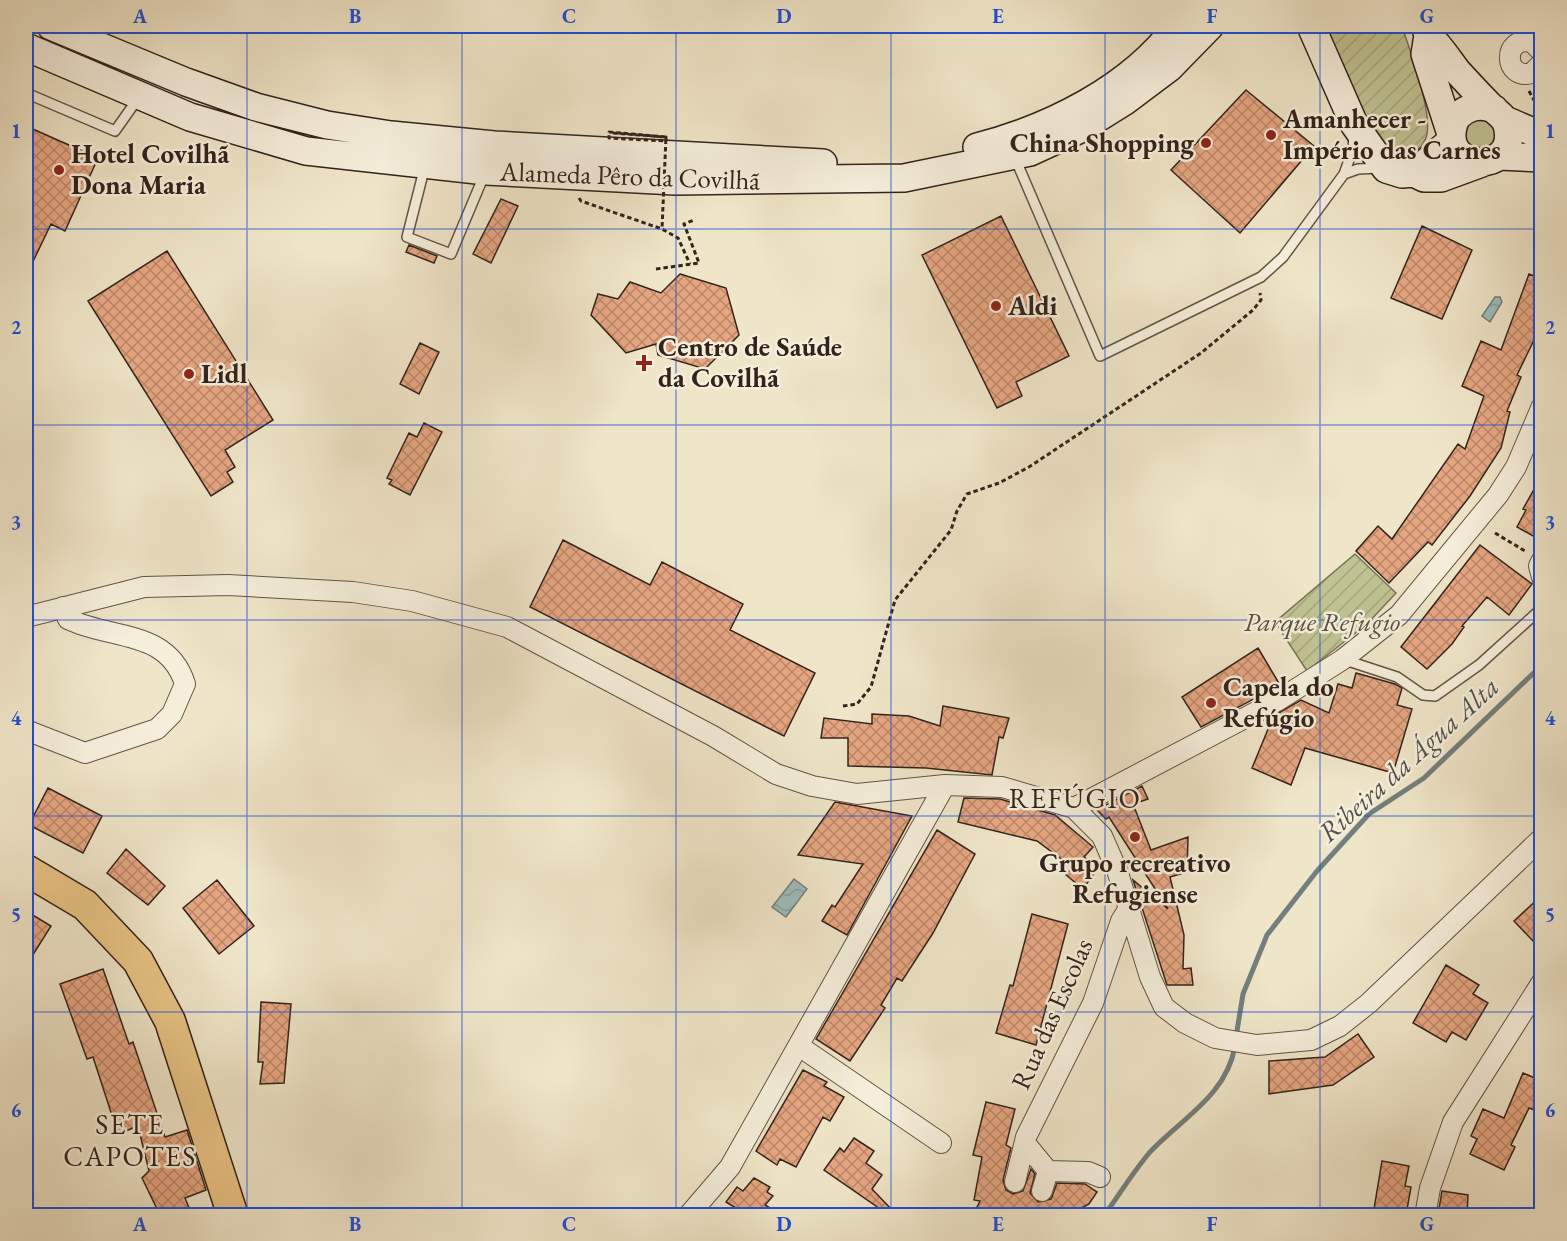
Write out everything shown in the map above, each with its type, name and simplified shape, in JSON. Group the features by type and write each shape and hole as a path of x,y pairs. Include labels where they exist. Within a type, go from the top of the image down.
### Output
{"main road":[{"name":"Alameda Pêro da Covilhã","path":"51,26 186,82 256,107 327,125 494,145 819,163 900,161 1005,140 1090,101 1131,72 1177,26"},
{"name":"Alameda Pêro da Covilhã","path":"26,47 190,117 306,151 486,171 703,181 904,178 1030,152 1080,129 1125,101 1170,68 1210,26"},
{"path":"1311,26 1354,124 1386,169 1402,174 1414,173 1424,178 1441,178 1490,160 1508,140 1499,115 1426,30"},
{"path":"1426,30 1425,54 1451,137 1460,155 1474,163 1490,160 1542,158"},
{"path":"1414,173 1451,137 1456,118 1462,112 1478,106 1499,115 1541,126"},
{"path":"26,870 85,905 138,961 170,1021 233,1215"}],"street":[{"path":"1074,808 1277,701 1342,660 1399,615 1498,495 1516,467 1542,406"},
{"path":"1537,557 1542,577"},
{"path":"26,617 144,587 228,585 353,592 412,602 507,627 702,730 776,774 812,786 857,794 945,785 1002,788 1074,808 1102,836 1117,870 1150,977 1164,1007 1185,1023 1215,1038 1248,1043 1311,1040 1340,1026 1369,1003 1542,838"},
{"path":"26,730 85,753 158,729 172,714 185,684 180,667 169,654 145,642 79,625 68,619 63,606"},
{"path":"688,1215 730,1167 945,785"},
{"name":"Rua das Escolas","path":"1015,1182 1024,1143 1093,1003 1121,921 1129,908"},
{"path":"1425,1215 1430,1188 1453,1122 1540,987"},
{"path":"799,1046 941,1143"},
{"path":"1024,1143 1048,1171 1088,1172 1100,1177"},
{"path":"1042,1191 1048,1171"}],"lane":[{"path":"26,93 115,131 139,97"},
{"path":"1014,156 1100,356 1256,279 1283,257 1344,174 1353,149 1354,124"},
{"path":"425,165 407,237 451,254 486,171"},
{"path":"1344,174 1370,167 1386,169"},
{"path":"1342,660 1397,677 1423,695 1435,696 1479,665 1542,608"}],"path":[{"path":"1529,91 1537,102 1541,126"},
{"path":"609,132 666,136 666,141 609,138 609,132"},
{"path":"613,133 666,136"},
{"path":"662,229 666,136"},
{"path":"577,195 581,201 662,229 678,238 690,264"},
{"path":"656,269 699,263 684,224 694,220"},
{"path":"843,706 857,704 871,687 895,600 951,530 957,511 967,494 999,483 1029,467 1201,353 1253,310 1261,300 1256,279"},
{"path":"1495,533 1537,557"}],"green space":[{"path":"1326,26 1402,26 1420,84 1427,117 1425,140 1416,151 1404,158 1389,151 1372,132"},
{"path":"1480,118 1491,123 1496,134 1491,145 1480,150 1469,145 1464,134 1469,123"},
{"name":"Parque Refugio","path":"1355,554 1396,593 1368,623 1307,671 1275,622"}],"water":[{"path":"1495,297 1500,297 1502,302 1490,322 1482,316"},
{"path":"794,879 807,889 786,917 772,907"}],"building":[{"path":"1246,90 1314,146 1240,233 1171,170"},
{"name":"Hotel Covilhã Dona Maria","path":"26,126 98,158 65,231 51,224 26,276"},
{"path":"501,199 518,206 491,263 473,254"},
{"name":"Aldi","path":"1001,216 1069,356 1016,382 1022,396 997,408 922,255"},
{"path":"1422,226 1472,250 1442,319 1391,298"},
{"path":"409,245 437,256 434,263 406,252"},
{"path":"167,251 273,420 225,450 235,467 227,472 233,482 211,496 88,301"},
{"path":"680,274 726,288 739,335 705,369 658,355 656,344 626,353 591,315 598,294 618,299 630,282 661,293"},
{"path":"1529,274 1542,279 1542,338 1536,336 1517,375 1521,377 1507,411 1510,412 1501,448 1470,496 1432,545 1428,542 1389,583 1356,551 1378,526 1392,539 1458,444 1465,449 1484,396 1462,386 1481,341 1501,350"},
{"path":"420,343 439,352 419,394 400,384"},
{"path":"424,423 442,432 410,495 389,484 392,480 387,478 409,433 417,437"},
{"path":"1542,475 1542,541 1517,527 1526,510 1523,509"},
{"path":"563,540 650,585 662,562 743,604 730,630 815,673 784,736 530,607"},
{"path":"1480,545 1532,584 1509,615 1487,597 1462,626 1464,627 1452,644 1427,669 1401,647"},
{"path":"1258,648 1280,685 1201,727 1182,697"},
{"path":"1356,673 1402,688 1397,705 1412,709 1393,773 1305,748 1291,785 1252,768 1271,722 1268,719 1301,700 1329,713 1338,684 1352,688"},
{"path":"943,706 1009,718 1003,738 999,737 992,775 926,768 848,766 848,738 821,738 824,718 872,724 872,714 909,716 940,726"},
{"path":"1142,786 1148,799 1133,804 1151,850 1188,837 1187,872 1170,877 1184,935 1183,969 1191,968 1193,985 1167,985 1133,880 1168,909 1109,817 1106,819 1097,810"},
{"path":"48,788 102,816 83,853 29,825"},
{"path":"964,798 1000,799 1055,815 1093,847 1084,857 1098,868 1083,889 1066,875 1072,867 1037,841 958,822"},
{"path":"835,802 912,816 847,935 822,921 832,905 835,907 863,864 798,855"},
{"path":"937,830 975,854 933,933 902,981 897,978 881,1005 885,1008 850,1061 816,1039"},
{"path":"126,849 165,886 148,905 107,873"},
{"path":"217,880 254,926 219,954 183,908"},
{"path":"1542,895 1542,934 1533,941 1514,921"},
{"path":"26,911 51,926 26,966"},
{"path":"1032,914 1068,924 1036,1045 996,1033 1010,985 1013,986"},
{"path":"1446,965 1479,985 1473,994 1488,1003 1466,1040 1452,1032 1446,1042 1413,1023"},
{"path":"103,969 129,1044 133,1042 165,1137 187,1130 206,1190 185,1198 192,1215 160,1215 142,1178 149,1171 138,1126 118,1134 93,1057 87,1059 60,984"},
{"path":"261,1002 291,1004 284,1083 260,1084 263,1062 258,1062"},
{"path":"1358,1034 1374,1057 1333,1085 1269,1094 1269,1061 1325,1057"},
{"path":"803,1070 827,1082 824,1086 844,1097 830,1121 823,1117 796,1167 780,1159 777,1165 756,1151"},
{"path":"1523,1073 1542,1081 1542,1113 1529,1108 1511,1145 1515,1147 1504,1170 1470,1154 1477,1139 1471,1136 1483,1109 1504,1118"},
{"path":"986,1102 1015,1109 1006,1145 1011,1148 1003,1180 1006,1190 1013,1194 1023,1191 1031,1169 1035,1174 1030,1193 1038,1202 1051,1199 1057,1183 1085,1184 1097,1192 1089,1204 1068,1215 973,1215 980,1201 974,1200 982,1157 973,1155"},
{"path":"854,1138 874,1151 866,1163 882,1175 872,1189 893,1211 889,1215 824,1170 840,1148 844,1152"},
{"path":"1382,1161 1409,1166 1405,1186 1411,1187 1406,1215 1373,1215"},
{"path":"754,1178 770,1187 767,1192 773,1196 765,1205 782,1215 747,1215 726,1202 737,1187 743,1191"},
{"path":"1442,1191 1468,1195 1467,1215 1438,1215"}],"waterway":[{"name":"Ribeira da Água Alta","path":"1236,1037 1243,994 1267,935 1317,871 1369,814 1424,778 1542,665"},
{"name":"Ribeira da Água Alta","path":"1104,1216 1150,1152 1213,1092 1223,1079 1235,1046"}],"place":[{"name":"Amanhecer - Império das Carnes","path":"1271,135"},
{"name":"China Shopping","path":"1206,143"},
{"name":"Hotel Covilhã Dona Maria","path":"59,170"},
{"name":"Aldi","path":"996,306"},
{"name":"Centro de Saúde da Covilhã","path":"644,363"},
{"name":"Lidl","path":"189,374"},
{"name":"Capela do Refúgio","path":"1211,703"},
{"name":"Grupo recreativo Refugiense","path":"1135,837"}],"district":[{"name":"REFÚGIO","path":"1075,798"},
{"name":"SETE CAPOTES","path":"130,1140"}]}
